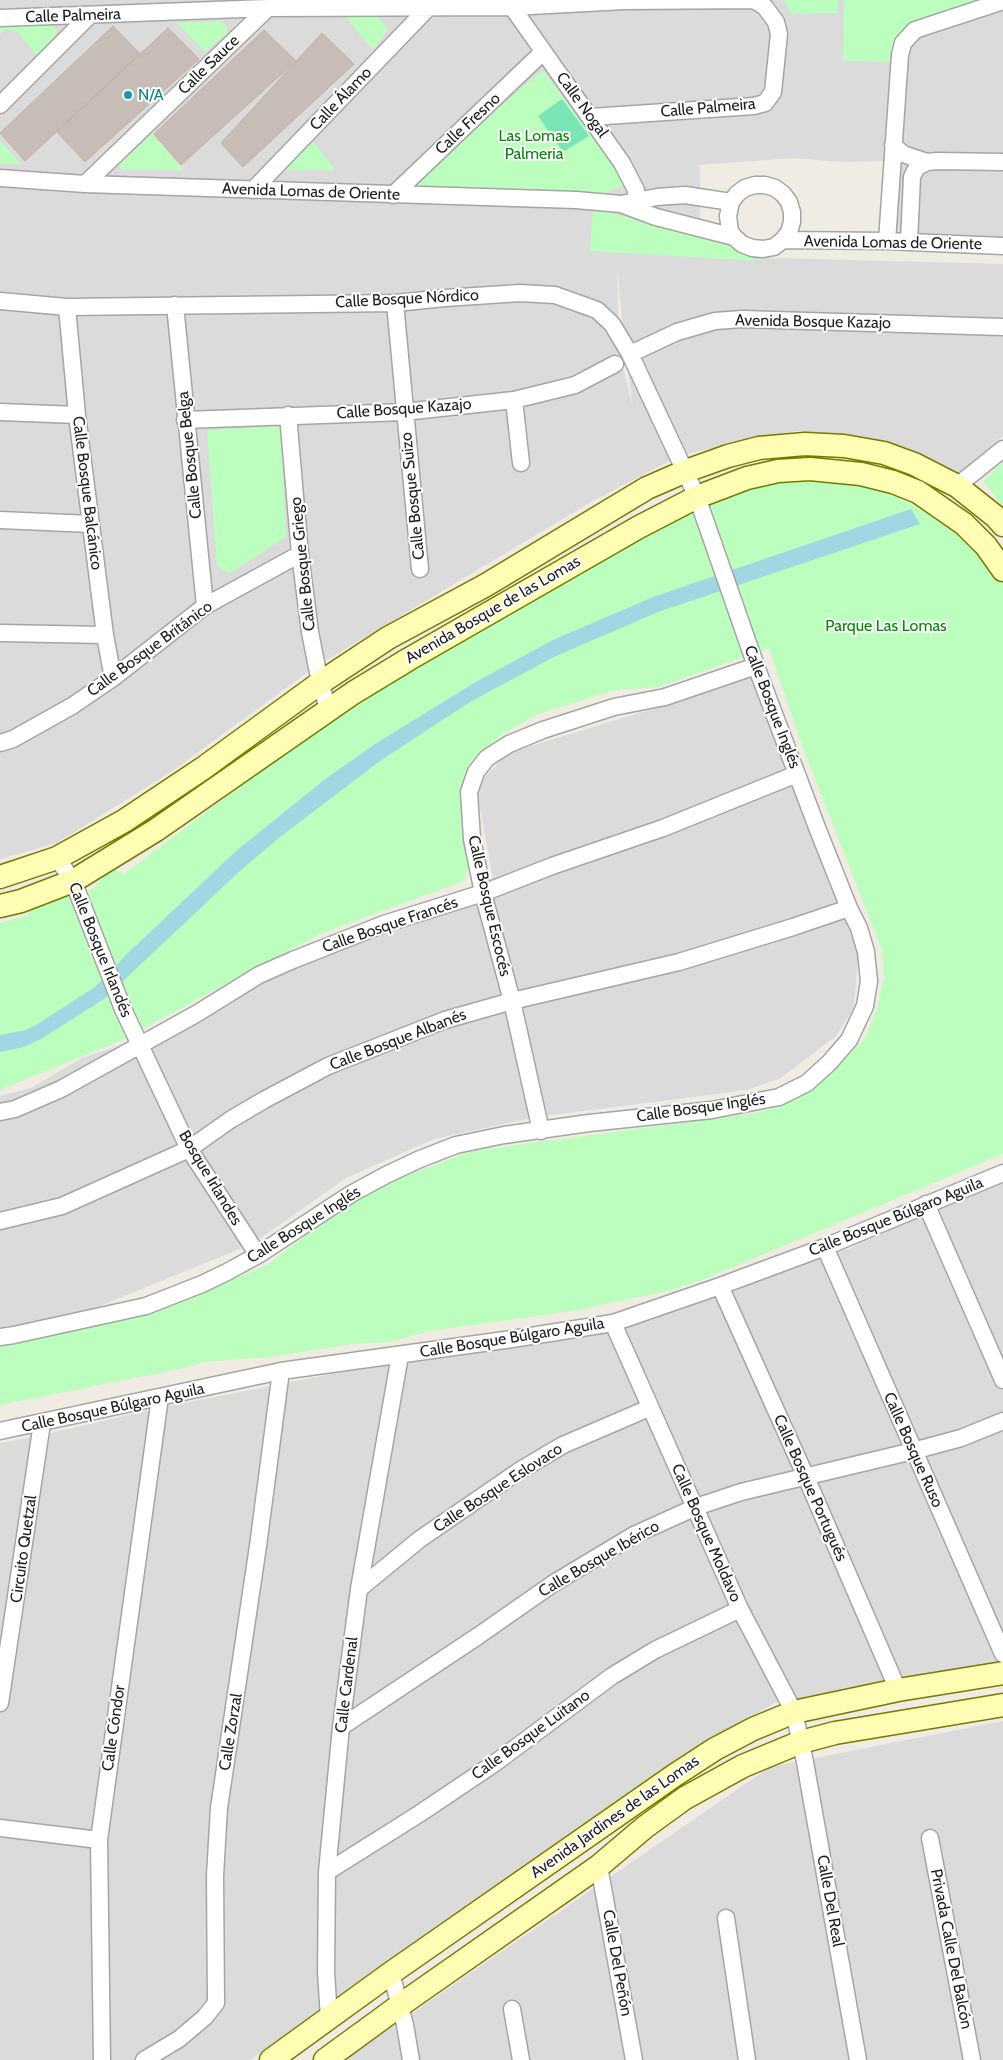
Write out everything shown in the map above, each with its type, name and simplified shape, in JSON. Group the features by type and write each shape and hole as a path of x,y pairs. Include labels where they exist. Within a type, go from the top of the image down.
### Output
{"street":[{"name":"Calle Palmeira","path":"0,18 268,8 512,7 624,1 754,0 765,7 776,22 779,34 773,92 765,103 754,106 591,117"},
{"path":"887,241 900,55 903,43 908,35 915,30 1003,1"},
{"name":"Calle Álamo","path":"253,190 429,7"},
{"name":"Calle Nogal","path":"512,7 591,117 633,182 632,205"},
{"name":"Calle Sauce","path":"85,184 268,8"},
{"path":"0,106 89,16"},
{"name":"Calle Fresno","path":"392,195 544,52"},
{"path":"893,145 903,154 927,162 1003,162"},
{"path":"909,242 912,177 917,167 927,162"},
{"name":"Avenida Lomas de Oriente","path":"0,178 85,184 576,200 632,205 685,195 731,202"},
{"path":"755,185 770,186 783,194 789,202 792,217 789,232 774,247 752,248 742,244 734,237 728,224 728,209 731,202 745,188 755,185"},
{"name":"Avenida Lomas de Oriente","path":"632,205 656,217 734,237"},
{"name":"Avenida Lomas de Oriente","path":"783,240 887,241 1003,246"},
{"name":"Calle Bosque Nórdico","path":"0,301 67,307 395,303 520,293 555,295 597,310 612,324 630,354 686,471"},
{"name":"Calle Bosque Suizo","path":"395,303 420,569"},
{"name":"Calle Bosque Belga","path":"175,305 206,606"},
{"name":"Calle Bosque Balcánico","path":"67,307 77,415 105,635 113,678"},
{"name":"Avenida Bosque Kazajo","path":"630,354 677,332 715,321 733,319 1003,327"},
{"name":"Calle Bosque Kazajo","path":"186,420 404,412 514,400 575,385 615,364"},
{"path":"514,400 521,463"},
{"path":"0,412 77,415"},
{"name":"Calle Bosque Griego","path":"288,415 300,554 310,632 320,683 329,710"},
{"name":"Avenida Bosque de las Lomas","path":"0,877 57,858 124,821 165,794 320,683 388,638 436,613 647,488 728,456 759,448 804,444 844,446 884,453 914,464 957,486 996,517 1003,525"},
{"path":"957,486 1003,450"},
{"name":"Avenida Bosque de las Lomas","path":"0,906 21,901 73,881 164,825 231,776 353,693 446,637 614,540 697,498 747,478 778,471 810,469 861,474 893,482 918,492 964,524 986,546 1003,570"},
{"name":"Calle Bosque Inglés","path":"0,1337 146,1306 219,1276 258,1255 351,1194 420,1159 456,1146 504,1135 589,1123 712,1110 779,1097 807,1083 829,1063 849,1040 865,1006 869,981 866,952 859,928 849,908 756,666 686,471"},
{"path":"0,520 91,524"},
{"name":"Calle Bosque Británico","path":"0,743 13,739 72,706 113,678 206,606 300,554"},
{"path":"436,613 446,637"},
{"path":"0,633 105,635"},
{"name":"Calle Bosque Escocés","path":"541,1131 512,1001 483,893 472,839 469,792 476,772 487,758 509,744 543,730 614,707 665,698 756,666"},
{"name":"Calle Bosque Francés","path":"0,1112 15,1109 61,1089 196,1014 259,975 292,960 384,924 483,893 552,866 663,828 797,774"},
{"name":"Calle Bosque Irlandés","path":"57,858 73,881 123,1009 140,1044"},
{"name":"Calle Bosque Albanés","path":"0,1221 62,1206 189,1149 230,1120 328,1066 445,1020 512,1001 680,962 849,908"},
{"name":"Bosque Irlandes","path":"140,1044 189,1149 258,1255"},
{"name":"Calle Bosque Búlgaro Aguila","path":"0,1432 281,1371 613,1323 825,1247 1003,1173"},
{"path":"926,1204 1003,1380"},
{"name":"Calle Bosque Ruso","path":"825,1247 1003,1654"},
{"name":"Calle Bosque Portugués","path":"720,1286 898,1690"},
{"name":"Calle Bosque Moldavo","path":"613,1323 649,1408 696,1507 740,1609 794,1712 801,1742"},
{"name":"Calle Cardenal","path":"329,2018 326,1972 326,1872 341,1727 359,1589 400,1355"},
{"name":"Calle Zorzal","path":"144,2060 179,2039 205,2017 216,2003 215,1876 220,1808 281,1371"},
{"name":"Calle Cóndor","path":"102,2060 99,1840 160,1397"},
{"name":"Calle Bosque Eslovaco","path":"359,1589 420,1540 519,1470 563,1445 649,1408"},
{"name":"Calle Bosque Ibérico","path":"341,1727 478,1636 554,1582 634,1535 696,1507 741,1492 806,1478 961,1438 1003,1421"},
{"name":"Circuito Quetzal","path":"0,1703 42,1423"},
{"name":"Calle Bosque Luitano","path":"326,1872 419,1814 495,1763 612,1676 655,1650 740,1609"},
{"name":"Avenida Jardines de las Lomas","path":"272,2060 392,1972 715,1749 752,1729 794,1712 898,1690 1003,1673"},
{"name":"Avenida Jardines de las Lomas","path":"325,2060 600,1866 645,1827 685,1798 743,1766 801,1742 875,1726 1003,1705"},
{"name":"Calle Del Real","path":"801,1742 858,2060"},
{"path":"0,1828 99,1840"},
{"name":"Privada Calle Del Balcón","path":"930,1838 972,2060"},
{"name":"Calle Del Peñón","path":"600,1866 634,2060"},
{"path":"726,1918 747,2060"},
{"path":"392,1972 405,2025 411,2060"},
{"path":"512,2009 521,2060"}],"shaded area":[{"path":"0,0 1003,0 1003,243 887,241 892,161 842,162 793,158 700,165 700,256 1003,264 1003,436 957,474 883,443 797,431 681,455 591,502 315,667 172,771 57,843 0,859","holes":["617,267 633,407 619,353"]},
{"path":"755,673 858,954 854,1008 836,1036 781,1078 747,1090 537,1117 434,1139 346,1178 252,1244 90,1310 16,1328 0,1329 0,1096 31,1088 82,1058 129,1042 291,955 493,878 476,786 508,753 672,703"},
{"path":"1003,1180 1003,1664 775,1703 684,1755 250,2060 0,2060 0,1443 164,1407 378,1365 596,1335 704,1301 848,1249"},
{"path":"1003,1721 1003,2060 344,2060 770,1767"}],"green space":[{"path":"784,0 838,0 838,13 792,14"},
{"path":"844,0 1000,0 896,42 890,62 843,61"},
{"path":"377,16 388,29 373,50 346,17"},
{"path":"218,21 225,24 228,29 227,33 205,52 177,23"},
{"path":"49,22 58,31 38,57 18,33 6,29 0,34 0,24"},
{"name":"Las Lomas Palmeria","path":"543,70 626,184 592,198 402,190"},
{"path":"562,99 589,136 563,152 538,116"},
{"path":"152,134 183,170 122,170 118,165"},
{"path":"0,141 21,164 0,164"},
{"path":"313,142 336,170 284,170"},
{"path":"593,209 704,236 719,241 757,261 590,251"},
{"path":"281,426 286,537 230,573 217,566 207,430"},
{"path":"1003,462 1003,506 983,481"},
{"name":"Parque Las Lomas","path":"810,478 844,480 887,491 955,528 987,560 1003,582 1003,1154 702,1280 672,1290 579,1310 430,1331 390,1342 352,1344 271,1357 203,1362 189,1367 0,1405 0,1342 148,1313 249,1273 268,1264 353,1200 411,1174 472,1151 756,1113 780,1106 815,1088 864,1040 877,1010 884,977 882,950 801,743 769,648 659,687 615,690 536,715 504,733 481,752 469,767 465,787 468,867 464,881 320,934 120,1041 0,1090 0,923 27,916 33,906 95,888 103,876 112,868 124,874 337,714 624,541 727,491 775,481"}],"water":[{"path":"911,509 920,524 658,612 554,657 470,702 380,761 280,837 242,869 104,999 41,1039 24,1047 0,1052 0,1035 26,1030 36,1025 95,987 128,953 235,852 324,780 372,746 474,683 553,640 653,597"}],"building":[{"path":"113,26 140,54 25,161 0,133"},
{"name":"N/A","path":"168,28 199,59 85,162 57,132"},
{"path":"264,30 296,61 181,165 154,134"},
{"path":"322,33 354,64 243,167 221,143"}],"place":[{"name":"N/A","path":"128,95"}]}
